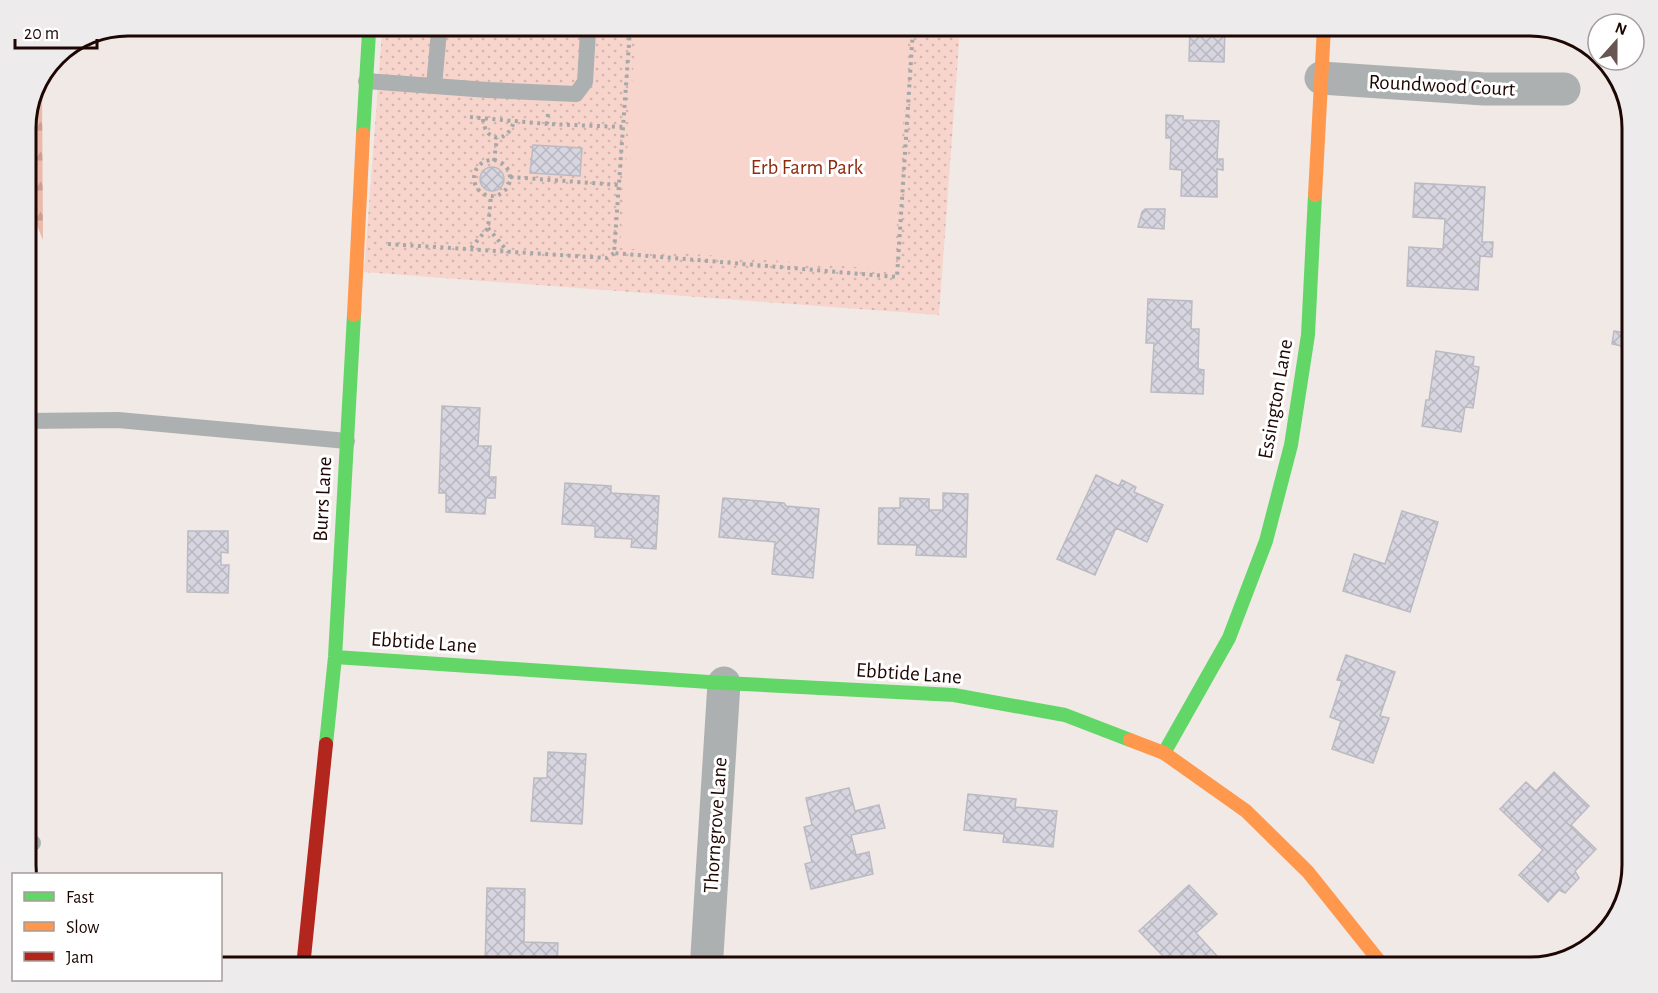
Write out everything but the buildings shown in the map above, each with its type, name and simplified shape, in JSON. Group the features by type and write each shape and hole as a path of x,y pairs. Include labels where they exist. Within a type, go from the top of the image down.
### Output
{"street":[{"name":"Burrs Lane","path":"304,957 335,657 369,36"},
{"name":"Essington Lane","path":"1164,753 1228,638 1266,541 1291,445 1308,335 1323,36"},
{"name":"Roundwood Court","path":"1321,78 1484,89 1564,89"},
{"name":"Ebbtide Lane","path":"335,657 724,683 954,695 1065,716 1164,753 1246,811 1308,872 1375,957"},
{"name":"Thorngrove Lane","path":"708,957 724,683"}],"lane":[{"path":"434,86 439,36"},
{"path":"366,81 576,94 585,82 588,36"},
{"path":"36,421 118,420 346,441"}],"path":[{"path":"614,253 630,36"},
{"path":"357,242 607,258 614,253 897,277 913,36"},
{"path":"547,124 549,93"},
{"path":"470,117 547,124 623,127"},
{"path":"483,119 486,131 496,138 503,138 512,128 514,121"},
{"path":"494,160 496,138"},
{"path":"494,160 504,165 510,177 504,191 499,195 491,196 478,190 474,178 482,163 494,160"},
{"path":"510,177 619,185"},
{"path":"470,249 488,228 491,196"},
{"path":"488,228 508,252"}],"green space":[{"name":"Erb Farm Park","path":"382,36 959,36 939,315 364,272"},
{"path":"636,36 909,36 894,270 620,248"},
{"path":"42,95 43,240 36,223 36,122"}],"traffic: fast":[{"path":"363,134 369,36"},
{"path":"1164,753 1229,638 1266,541 1291,445 1308,335 1315,195"},
{"path":"326,744 335,657 354,315"},
{"path":"335,657 724,683 954,695 1065,715 1130,740"}],"traffic: slow":[{"path":"1315,195 1324,36"},
{"path":"354,315 363,134"},
{"path":"1130,740 1164,753 1246,811 1308,872 1376,957"}],"traffic: jam":[{"path":"304,957 326,744"}]}
